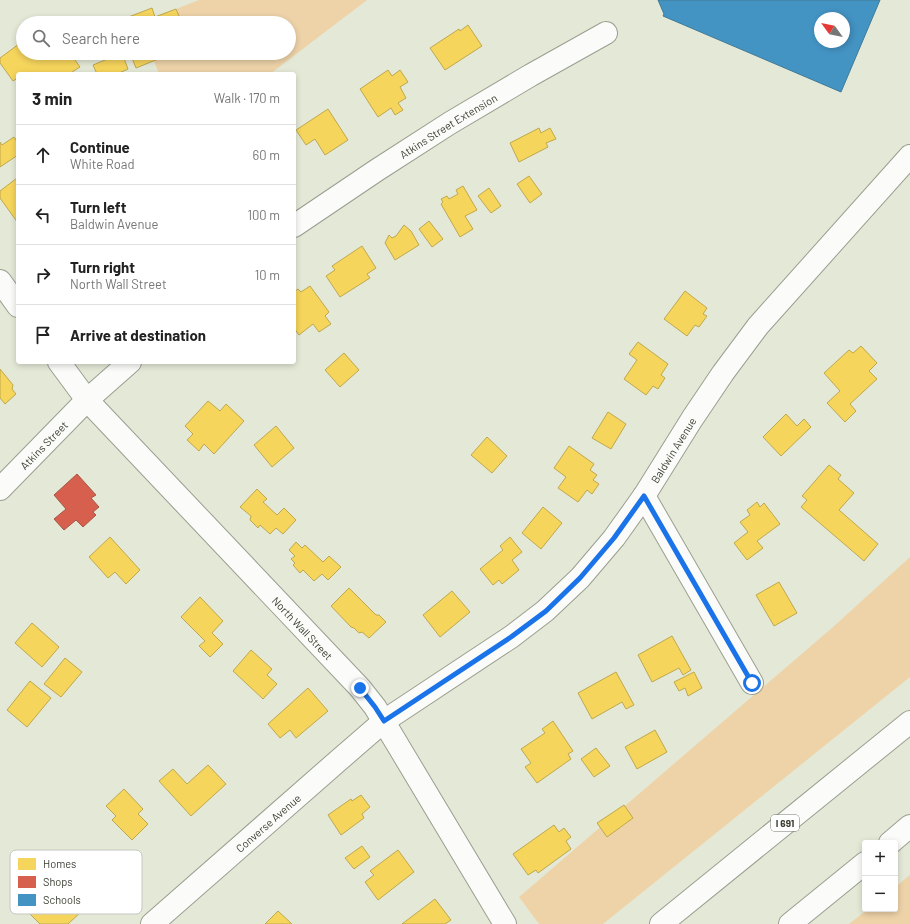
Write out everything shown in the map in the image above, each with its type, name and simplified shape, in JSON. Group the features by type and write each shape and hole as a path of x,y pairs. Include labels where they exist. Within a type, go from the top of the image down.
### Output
{"main road":[{"name":"Atkins Street Extension","path":"296,225 450,123 606,33"},
{"name":"Baldwin Avenue","path":"384,721 511,637 546,611 580,578 614,538 644,496 692,419 723,373 758,326 908,163"},
{"path":"0,281 16,303"},
{"name":"North Wall Street","path":"60,364 87,400 360,688 384,721 505,924"},
{"path":"87,400 128,364"},
{"name":"Atkins Street","path":"0,489 87,400"},
{"path":"644,496 752,683"},
{"name":"Converse Avenue","path":"152,924 384,721"},
{"name":"I 691","path":"661,924 910,722"},
{"path":"894,840 910,826"},
{"path":"790,924 862,865"}],"shaded area":[{"path":"199,0 367,0 296,54 296,16 179,16 176,9"},
{"path":"288,60 273,72 158,72 154,61"},
{"path":"910,557 910,677 603,924 539,924 519,897 833,627"},
{"path":"910,875 910,924 849,924 864,912 898,912 898,885"}],"building: Homes":[{"path":"152,8 155,16 131,16"},
{"path":"176,9 179,16 158,16"},
{"path":"468,25 482,46 445,70 430,48 459,29 460,31"},
{"path":"16,46 16,60 75,60 80,67 72,72 16,72 16,79 13,81 0,63 0,58"},
{"path":"105,60 125,60 128,69 121,72 96,72 93,65"},
{"path":"133,60 156,60 136,68"},
{"path":"388,70 392,76 400,70 408,82 400,87 406,98 398,103 403,110 395,115 391,108 378,117 360,89"},
{"path":"328,109 348,140 325,155 315,139 306,145 296,130"},
{"path":"539,128 541,133 550,128 556,139 546,143 548,147 519,162 510,143"},
{"path":"14,137 16,140 16,156 0,167 0,142 2,145"},
{"path":"529,176 542,194 530,203 517,184"},
{"path":"16,179 16,220 0,198 0,191"},
{"path":"463,186 477,210 465,216 473,229 460,237 441,204 443,202 441,199 447,196 449,199 458,194 456,190"},
{"path":"489,188 501,206 491,213 478,196"},
{"path":"429,221 443,239 432,247 419,229"},
{"path":"404,225 411,231 419,245 395,260 385,243 389,235 392,238 396,236"},
{"path":"362,246 376,268 367,274 370,278 340,297 326,276 335,270 332,266"},
{"path":"310,286 329,312 325,316 331,324 319,332 313,324 299,335 296,331 296,290 298,289 301,292"},
{"path":"685,291 707,308 703,314 707,316 699,327 695,325 687,336 664,319"},
{"path":"638,342 668,364 661,375 665,378 658,389 653,386 646,395 624,379 637,360 629,354"},
{"path":"861,346 877,363 869,371 877,379 850,404 856,411 845,422 827,403 840,391 824,373 849,350 853,353"},
{"path":"344,353 359,370 340,387 325,370"},
{"path":"0,369 13,385 12,389 16,394 5,404 0,398"},
{"path":"208,401 220,411 226,404 244,421 214,454 204,444 199,451 187,440 193,434 185,426"},
{"path":"608,412 626,424 611,449 592,438"},
{"path":"786,414 797,426 804,419 811,427 781,456 763,437"},
{"path":"276,426 294,448 272,467 254,445"},
{"path":"487,437 507,456 492,473 471,455"},
{"path":"569,446 594,464 590,470 597,475 593,480 599,484 592,494 587,490 578,502 558,488 566,477 554,468"},
{"path":"829,465 841,475 838,479 854,493 839,510 878,544 864,561 801,507 807,500 802,496"},
{"path":"257,489 267,499 263,502 277,515 284,508 296,520 283,534 276,528 270,534 260,525 258,528 250,520 251,516 240,507"},
{"path":"757,502 760,507 764,503 780,524 757,541 763,548 747,560 734,543 748,532 740,522 750,515 747,510"},
{"path":"543,507 562,523 541,549 522,533"},
{"path":"110,537 140,570 126,584 115,572 108,578 89,557"},
{"path":"510,537 522,552 512,560 519,570 502,584 499,580 493,585 480,569 503,550 500,546"},
{"path":"296,542 302,548 305,545 323,562 329,556 341,567 328,580 322,574 314,581 303,570 300,573 293,565 295,563 291,559 295,556 289,550"},
{"path":"779,582 797,613 774,626 756,595"},
{"path":"349,588 376,615 379,615 386,622 369,638 362,632 359,633 351,627 331,606"},
{"path":"452,591 470,612 440,637 423,615"},
{"path":"200,597 223,621 212,633 223,644 210,657 199,646 205,641 181,617"},
{"path":"32,623 59,647 42,667 15,643"},
{"path":"672,636 691,670 683,675 679,668 652,682 638,655"},
{"path":"251,650 272,669 267,675 277,684 263,699 233,671"},
{"path":"65,658 82,672 61,697 44,684"},
{"path":"616,672 634,705 626,709 622,702 592,719 578,693"},
{"path":"694,672 702,688 688,696 685,688 679,691 674,682"},
{"path":"30,681 51,698 27,727 7,710"},
{"path":"308,688 328,711 296,738 290,730 280,738 268,724"},
{"path":"553,721 573,751 568,754 571,759 537,783 525,767 531,763 521,749 545,733 542,729"},
{"path":"655,730 667,752 637,769 625,747"},
{"path":"596,748 610,766 594,777 581,759"},
{"path":"208,765 226,784 191,816 159,781 173,769 187,784"},
{"path":"124,789 143,809 138,814 148,824 132,840 112,820 116,816 106,806"},
{"path":"361,795 370,807 362,814 364,818 341,835 328,815 351,799 352,801"},
{"path":"624,805 633,818 607,837 597,823"},
{"path":"554,825 559,832 564,828 571,837 566,841 571,849 538,873 536,870 528,875 513,854"},
{"path":"362,846 370,857 354,869 345,858"},
{"path":"398,850 414,872 378,900 365,882 374,875 370,871"},
{"path":"435,899 451,920 445,924 402,924"},
{"path":"278,911 292,924 265,924"},
{"path":"30,914 79,914 68,924 40,924"}],"building: Shops":[{"path":"77,474 96,495 91,498 99,507 93,512 96,515 83,527 76,520 64,530 54,519 66,509 54,495"}],"building: Schools":[{"path":"658,0 880,0 841,92 663,16 664,14"}],"route":[{"path":"360,688 384,721 511,637 546,611 580,578 614,538 644,496 752,683"}]}
